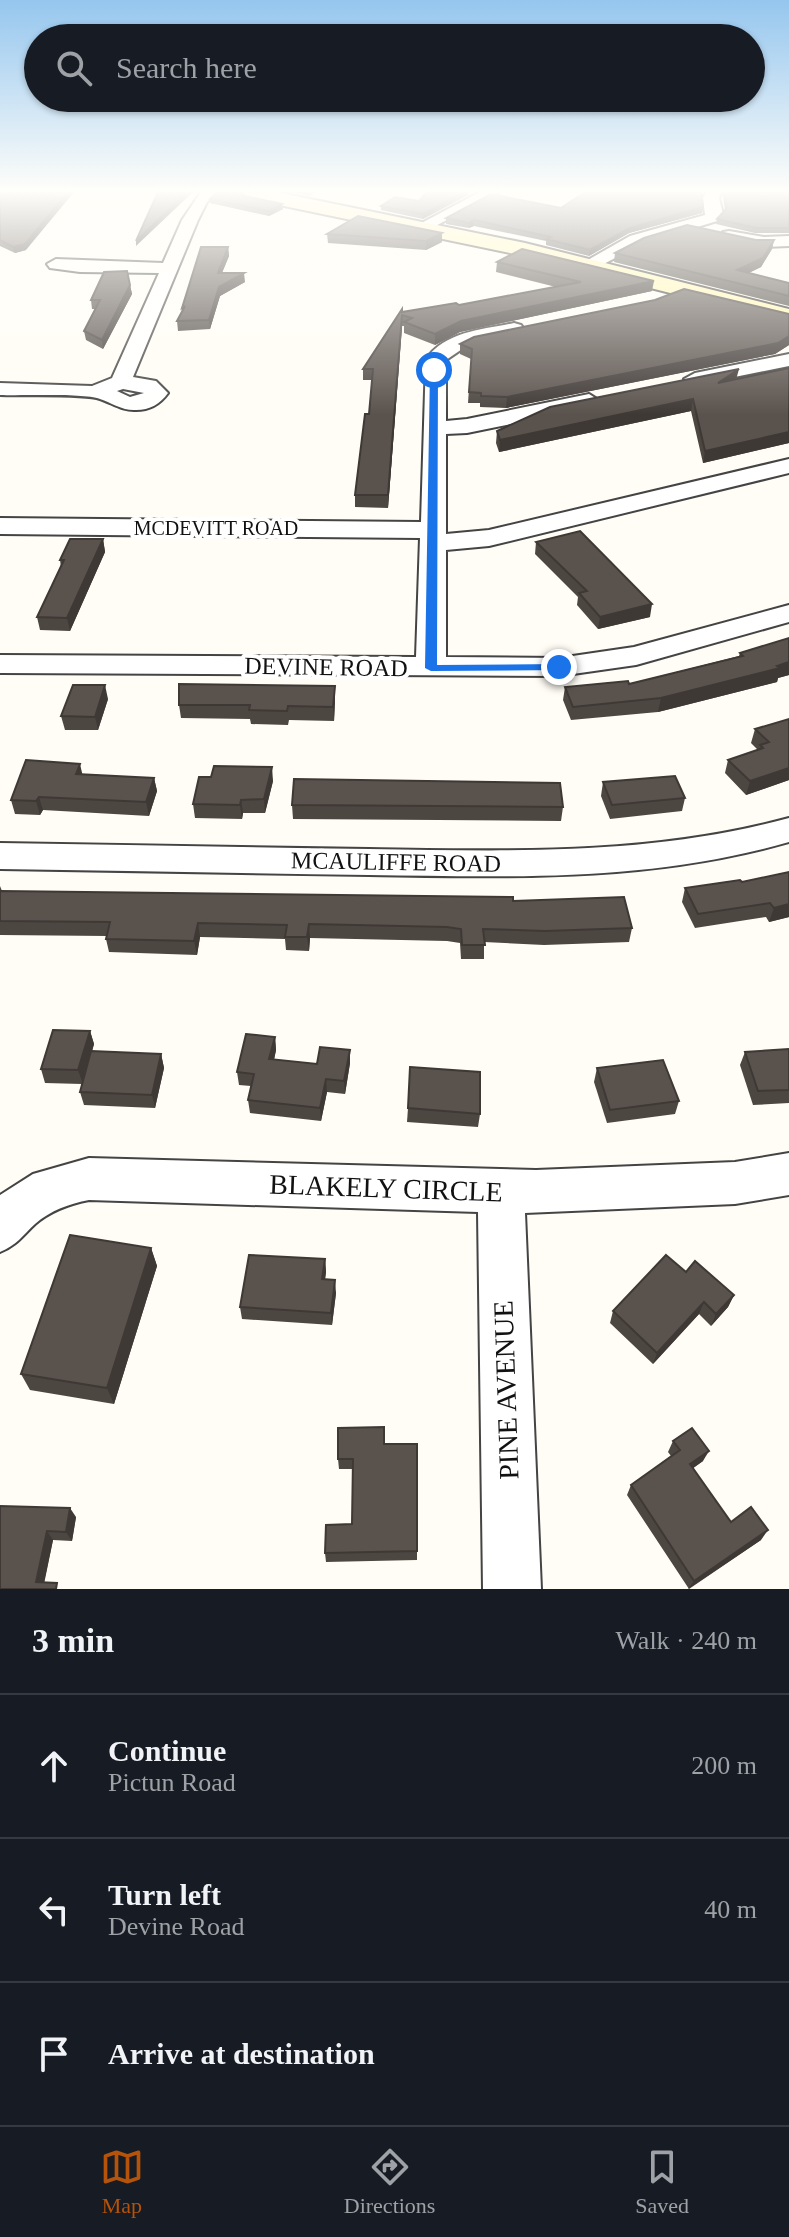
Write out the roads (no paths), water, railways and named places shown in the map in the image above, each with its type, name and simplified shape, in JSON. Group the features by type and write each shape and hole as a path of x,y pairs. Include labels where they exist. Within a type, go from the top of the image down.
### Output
{"main road":[{"path":"593,266 789,316"}],"street":[{"path":"0,389 112,387 170,268 74,266"},
{"path":"653,301 684,289"},
{"path":"431,668 434,370 441,352 468,339 536,325"},
{"path":"666,385 789,360"},
{"path":"434,428 467,426 605,397"},
{"name":"MCDEVITT ROAD","path":"0,526 489,538 789,466"},
{"name":"DEVINE ROAD","path":"0,664 529,669 598,663 645,654 789,613"},
{"name":"MCAULIFFE ROAD","path":"0,856 451,864 575,862 688,854 789,830"},
{"name":"BLAKELY CIRCLE","path":"0,1229 27,1200 45,1190 89,1179 501,1192 641,1189 735,1183 789,1174"},
{"name":"PINE AVENUE","path":"501,1192 512,1589"}]}
